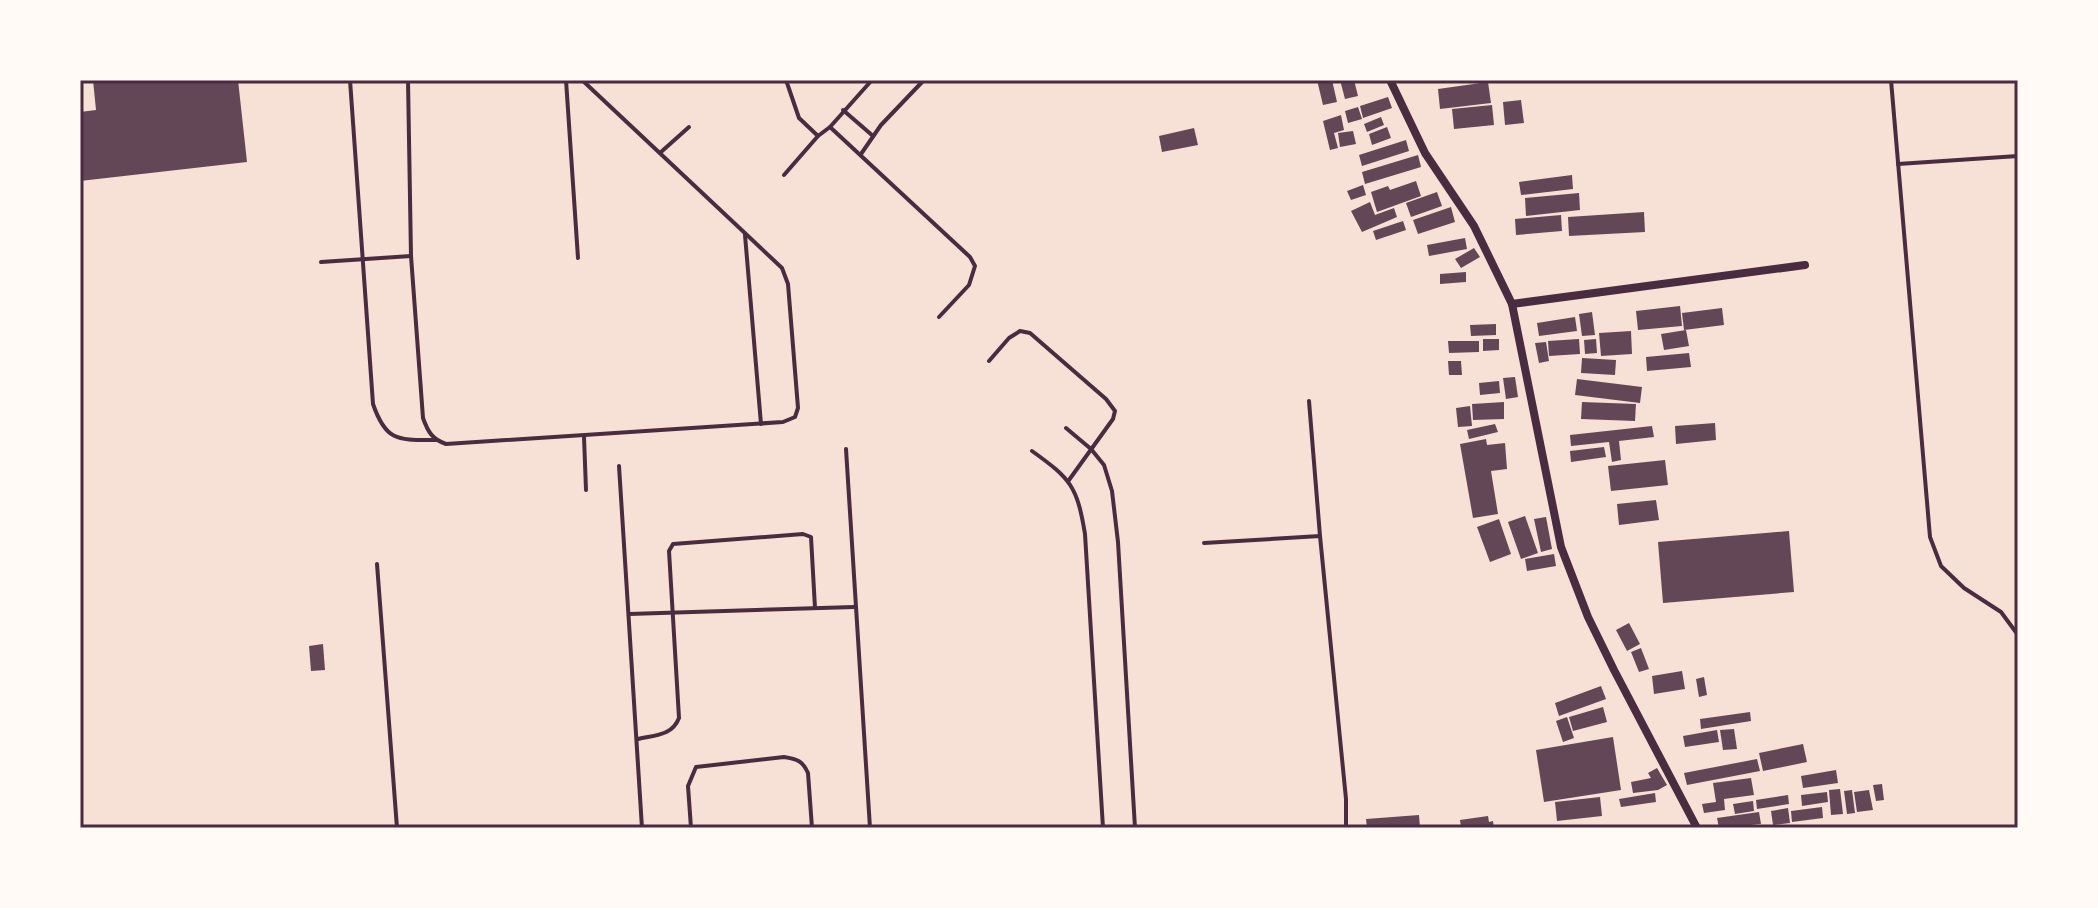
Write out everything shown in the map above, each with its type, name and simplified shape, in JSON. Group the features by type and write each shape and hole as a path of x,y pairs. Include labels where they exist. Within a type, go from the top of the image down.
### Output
{"street":[{"path":"1390,80 1425,153 1474,226 1512,304 1561,547 1588,617 1697,828"},
{"path":"1512,304 1805,265"}],"lane":[{"path":"350,80 373,404 381,426 398,440 436,440 446,444 584,437 783,422 795,417 798,408 788,284 782,268 582,80"},
{"path":"408,80 411,256 423,418 436,440"},
{"path":"566,80 578,258"},
{"path":"786,80 799,118 818,136"},
{"path":"784,175 872,80"},
{"path":"861,154 873,136 924,80"},
{"path":"1891,80 1930,537 1941,566 1964,588 2001,612 2018,635"},
{"path":"843,110 873,136"},
{"path":"661,152 689,127"},
{"path":"830,127 970,257 975,266 969,285 939,317"},
{"path":"1898,164 2018,156"},
{"path":"745,234 761,424"},
{"path":"321,262 411,256"},
{"path":"989,361 1009,338 1020,331 1030,333 1106,399 1115,411 1113,419 1068,481"},
{"path":"1309,401 1346,799 1346,828"},
{"path":"1066,428 1104,465 1112,491 1118,542 1135,828"},
{"path":"584,437 586,490"},
{"path":"846,449 870,828"},
{"path":"1032,451 1060,471 1079,501 1085,534 1103,828"},
{"path":"619,466 642,828"},
{"path":"638,739 668,732 675,727 679,718 669,551 673,544 803,534 811,537 815,608"},
{"path":"1204,543 1320,536"},
{"path":"377,564 397,828"},
{"path":"629,614 854,607"},
{"path":"691,828 688,786 696,767 784,757 796,758 805,765 812,828"}],"building":[{"path":"93,80 238,80 247,162 80,181 80,112 96,110"},
{"path":"1317,80 1332,80 1337,102 1323,105"},
{"path":"1340,80 1354,80 1358,96 1345,99"},
{"path":"1488,82 1491,103 1440,109 1438,89"},
{"path":"1388,97 1392,108 1363,118 1360,106"},
{"path":"1521,100 1524,123 1505,125 1503,102"},
{"path":"1492,105 1494,125 1454,129 1452,109"},
{"path":"1358,107 1362,119 1348,123 1345,111"},
{"path":"1341,115 1344,130 1334,133 1338,148 1330,150 1323,121"},
{"path":"1381,117 1384,125 1367,132 1364,124"},
{"path":"1387,127 1391,138 1372,145 1369,134"},
{"path":"1194,128 1198,145 1162,152 1159,136"},
{"path":"1353,131 1356,144 1340,147 1338,133"},
{"path":"1406,140 1409,151 1362,166 1359,155"},
{"path":"1418,155 1421,167 1365,184 1362,172"},
{"path":"1572,175 1573,189 1521,195 1519,182"},
{"path":"1416,181 1421,196 1377,212 1371,192 1388,186 1390,190"},
{"path":"1363,185 1366,195 1351,200 1347,191"},
{"path":"1437,192 1442,206 1411,217 1406,203"},
{"path":"1579,193 1580,210 1526,216 1525,198"},
{"path":"1370,202 1375,215 1394,208 1397,217 1362,232 1351,211"},
{"path":"1451,207 1455,222 1418,234 1413,220"},
{"path":"1644,212 1645,232 1569,236 1568,217"},
{"path":"1561,215 1562,231 1516,235 1515,219"},
{"path":"1403,221 1406,230 1376,240 1373,231"},
{"path":"1465,238 1467,249 1429,256 1427,245"},
{"path":"1474,248 1480,257 1461,268 1455,259"},
{"path":"1466,272 1466,282 1440,284 1440,274"},
{"path":"1680,306 1682,326 1638,330 1636,311"},
{"path":"1722,308 1724,325 1684,330 1682,313"},
{"path":"1592,312 1595,335 1582,336 1579,314"},
{"path":"1575,317 1577,331 1539,336 1537,323"},
{"path":"1496,324 1496,335 1471,336 1470,325"},
{"path":"1686,330 1689,346 1664,350 1661,334"},
{"path":"1631,331 1632,354 1601,356 1599,333"},
{"path":"1483,339 1499,339 1499,350 1483,351"},
{"path":"1579,339 1580,354 1549,356 1548,341"},
{"path":"1596,339 1597,353 1585,354 1584,340"},
{"path":"1448,341 1479,341 1479,352 1449,353"},
{"path":"1546,342 1549,361 1539,363 1535,343"},
{"path":"1689,353 1691,367 1647,371 1646,357"},
{"path":"1582,358 1616,360 1615,375 1581,373"},
{"path":"1448,361 1461,361 1462,375 1449,375"},
{"path":"1515,377 1518,397 1506,399 1503,378"},
{"path":"1577,379 1642,387 1640,403 1575,395"},
{"path":"1499,381 1500,393 1480,395 1479,383"},
{"path":"1504,402 1504,419 1473,420 1472,404"},
{"path":"1582,402 1636,404 1635,421 1581,419"},
{"path":"1470,406 1472,426 1458,427 1456,408"},
{"path":"1715,423 1716,440 1676,444 1675,426"},
{"path":"1495,424 1498,432 1469,439 1467,430"},
{"path":"1652,426 1654,437 1619,441 1621,460 1612,462 1609,442 1571,446 1570,435"},
{"path":"1486,439 1487,445 1505,443 1507,469 1491,471 1498,514 1473,518 1460,444"},
{"path":"1604,447 1606,457 1571,462 1570,451"},
{"path":"1665,460 1668,485 1611,491 1608,466"},
{"path":"1656,500 1659,520 1619,525 1617,504"},
{"path":"1525,516 1538,553 1521,559 1508,522"},
{"path":"1546,517 1552,549 1541,552 1534,519"},
{"path":"1499,519 1511,554 1490,562 1477,527"},
{"path":"1789,531 1794,592 1663,603 1658,542"},
{"path":"1554,554 1556,566 1527,571 1525,559"},
{"path":"1629,623 1640,644 1627,651 1616,630"},
{"path":"323,644 325,670 311,671 309,646"},
{"path":"1641,648 1649,669 1639,672 1631,652"},
{"path":"1682,671 1685,689 1654,694 1652,676"},
{"path":"1704,677 1707,695 1699,697 1696,679"},
{"path":"1601,686 1606,699 1559,716 1555,703"},
{"path":"1603,707 1607,722 1573,731 1569,717"},
{"path":"1750,712 1751,721 1701,729 1700,719"},
{"path":"1567,717 1574,738 1563,742 1556,721"},
{"path":"1734,729 1737,749 1723,750 1720,730"},
{"path":"1717,730 1719,742 1685,747 1683,736"},
{"path":"1613,737 1621,790 1544,802 1536,750"},
{"path":"1803,744 1807,762 1763,771 1759,753"},
{"path":"1757,759 1760,771 1687,785 1684,773"},
{"path":"1657,768 1667,785 1658,790 1633,793 1631,782 1651,778 1648,773"},
{"path":"1836,770 1838,783 1803,788 1801,776"},
{"path":"1751,778 1754,795 1724,799 1725,810 1704,813 1702,804 1716,802 1713,783"},
{"path":"1882,784 1884,800 1876,801 1873,785"},
{"path":"1840,789 1843,814 1831,815 1829,790"},
{"path":"1852,790 1855,813 1847,814 1844,791"},
{"path":"1869,790 1873,810 1857,812 1854,792"},
{"path":"1827,792 1828,802 1802,806 1801,795"},
{"path":"1655,793 1656,802 1621,807 1619,799"},
{"path":"1788,795 1789,804 1757,809 1756,800"},
{"path":"1600,797 1602,816 1557,821 1555,802"},
{"path":"1753,801 1754,811 1735,814 1733,804"},
{"path":"1822,807 1823,818 1792,822 1791,811"},
{"path":"1788,808 1790,823 1773,825 1771,811"},
{"path":"1759,812 1761,824 1719,828 1717,818"},
{"path":"1419,815 1420,828 1367,828 1366,819"},
{"path":"1488,816 1494,828 1461,828 1460,820"}]}
